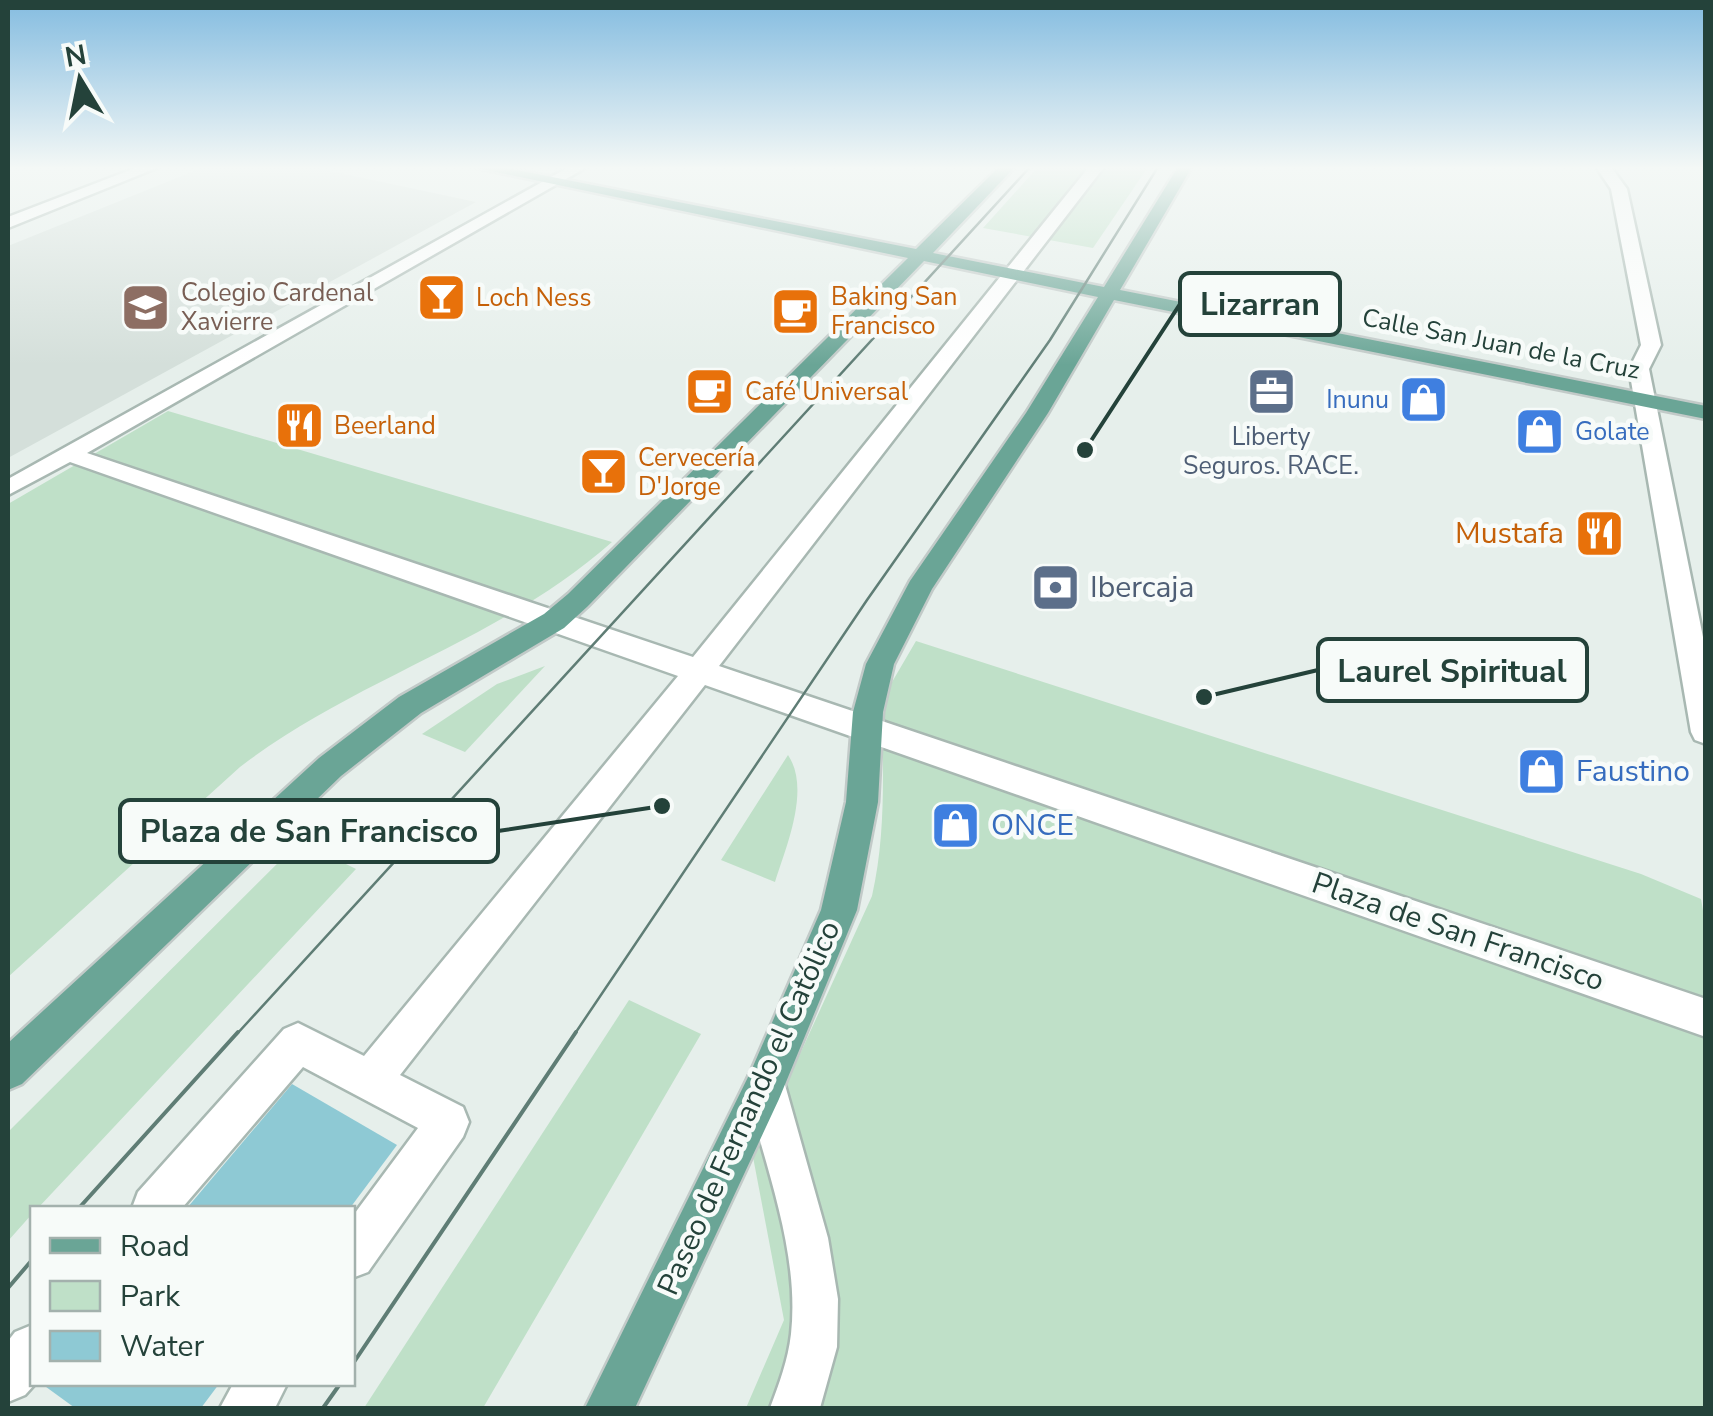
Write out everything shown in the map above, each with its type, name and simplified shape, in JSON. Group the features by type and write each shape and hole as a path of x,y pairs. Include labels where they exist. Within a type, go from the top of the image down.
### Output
{"main road":[{"name":"Calle San Juan de la Cruz","path":"807,233 1706,413"},
{"path":"8,1070 330,767 410,704 554,621 649,533 943,233"},
{"name":"Paseo de Fernando el Católico","path":"610,1408 765,1085 839,910 862,802 867,731 880,664 920,587 1036,412 1145,233"}],"street":[{"path":"8,488 463,233"},
{"path":"370,1080 1045,233"},
{"path":"1629,233 1651,345 1640,369 1644,401 1706,732"},
{"name":"Plaza de San Francisco","path":"68,454 1706,1018"},
{"path":"156,1206 298,1043 448,1122 355,1252"},
{"path":"765,1085 811,1274 816,1324 809,1368 795,1408"},
{"path":"8,1378 30,1351"},
{"path":"245,1408 262,1386"}],"shaded area":[{"name":"Colegio Cardenal Xavierre","path":"40,233 419,233 8,458 8,246"}],"green space":[{"path":"1011,233 1103,233 1093,248"},
{"path":"168,411 612,542 523,606 331,708 240,767 8,977 8,504"},
{"path":"916,641 1641,874 1701,899 1706,928 1705,1408 746,1408 784,1320 753,1157 872,896 882,827 882,710 885,694"},
{"path":"545,666 465,752 422,734 497,684"},
{"path":"788,755 797,784 797,801 775,882 721,860"},
{"path":"300,841 356,869 40,1206 30,1206 30,1216 8,1241 8,1132"},
{"path":"629,1000 701,1034 483,1408 364,1408"}],"water":[{"path":"292,1084 397,1145 351,1206 189,1206"},
{"path":"45,1386 218,1386 201,1408 75,1408"}],"tram line":[{"path":"236,1035 970,233"},
{"path":"574,1035 867,600 1050,340 1117,233"},
{"path":"81,1206 238,1032"},
{"path":"355,1361 576,1032"},
{"path":"8,1288 30,1262"},
{"path":"323,1408 339,1386"}],"place":[{"name":"Loch Ness","path":"441,298"},
{"name":"Colegio Cardenal Xavierre","path":"146,307"},
{"name":"Baking San Francisco","path":"796,311"},
{"name":"Liberty Seguros. RACE.","path":"1271,391"},
{"name":"Café Universal","path":"710,392"},
{"name":"Inunu","path":"1424,400"},
{"name":"Beerland","path":"299,426"},
{"name":"Golate","path":"1540,432"},
{"name":"Lizarran","path":"1085,450"},
{"name":"Cervecería D'Jorge","path":"603,472"},
{"name":"Mustafa","path":"1599,533"},
{"name":"Ibercaja","path":"1055,587"},
{"name":"Laurel Spiritual","path":"1204,697"},
{"name":"Faustino","path":"1541,771"},
{"name":"Plaza de San Francisco","path":"662,806"},
{"name":"ONCE","path":"956,825"}]}
